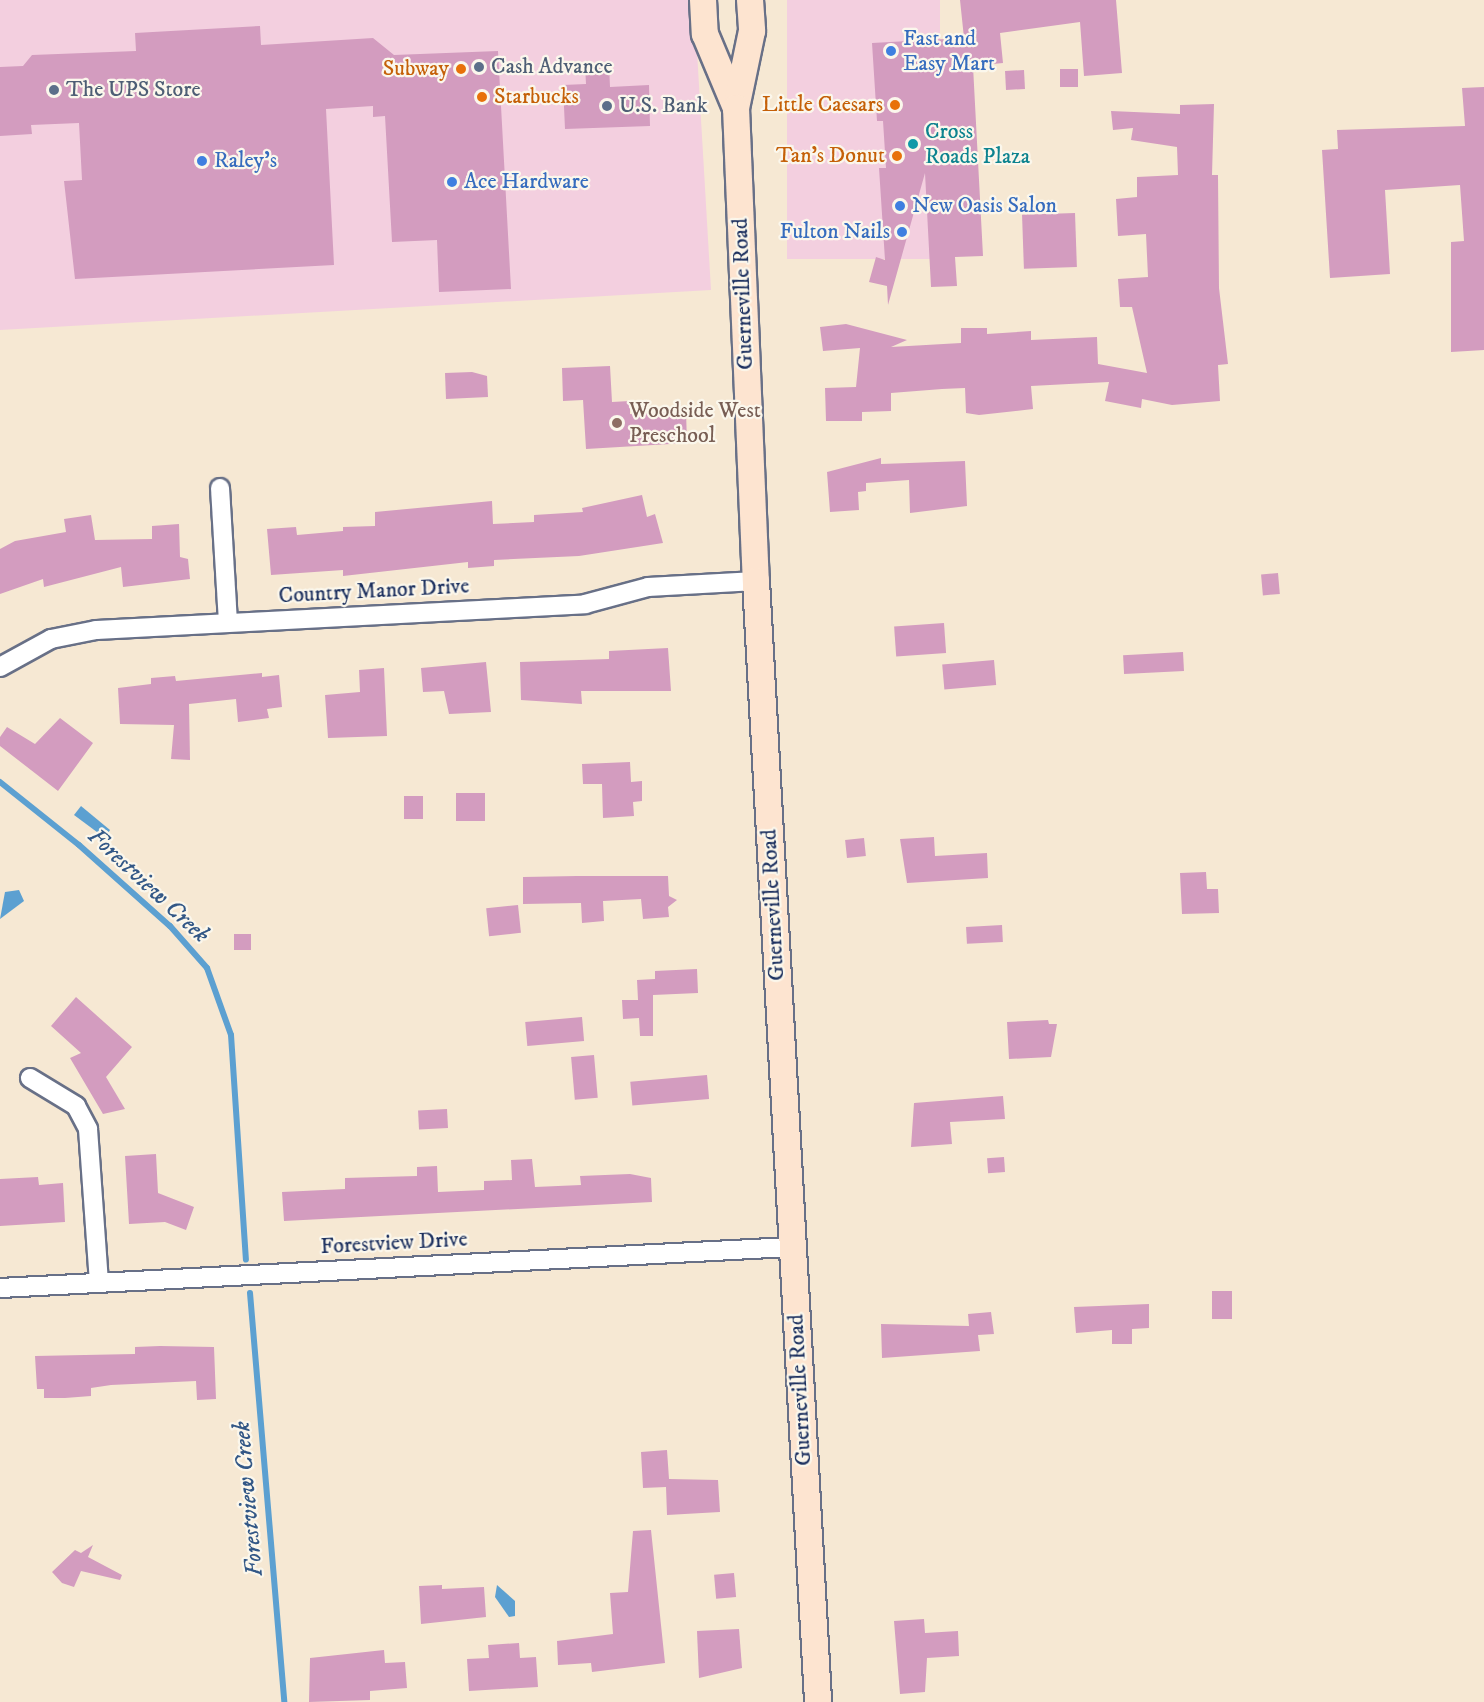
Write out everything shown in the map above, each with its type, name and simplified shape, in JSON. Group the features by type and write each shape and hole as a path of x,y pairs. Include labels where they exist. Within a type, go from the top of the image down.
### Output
{"main road":[{"name":"Guerneville Road","path":"703,0 705,34 736,108"},
{"name":"Guerneville Road","path":"750,0 752,31 736,108 756,581 791,1247 818,1702"}],"street":[{"path":"220,488 228,622"},
{"name":"Country Manor Drive","path":"0,667 51,639 83,631 585,604 648,587 756,581"},
{"path":"30,1078 76,1106 88,1129 99,1283"},
{"name":"Forestview Drive","path":"0,1288 791,1247"}],"shaded area":[{"path":"0,0 694,0 711,290 0,330"},
{"path":"787,0 940,0 940,259 787,259"}],"water":[{"path":"81,806 110,830 105,838 74,815"},
{"path":"19,890 24,901 0,919 5,892"},
{"path":"497,1585 515,1601 515,1616 509,1617 495,1597"}],"building":[{"path":"960,0 1116,0 1122,73 1084,76 1080,22 1000,33 1003,63 973,66 983,256 955,257 957,286 931,287 925,173 888,305 887,286 869,282 876,257 885,260 879,168 886,168 883,121 877,121 872,43 964,38"},
{"path":"260,26 261,45 373,38 394,55 498,51 511,289 439,292 437,240 392,242 385,116 373,117 373,106 326,109 334,265 75,279 64,181 82,180 79,123 31,125 32,134 0,136 0,67 23,66 32,55 136,51 135,33"},
{"name":"U.S. Bank","path":"609,64 610,87 649,85 650,126 565,129 563,85 586,84 585,65"},
{"path":"1060,69 1078,69 1078,87 1060,87"},
{"path":"1024,70 1025,89 1006,90 1005,71"},
{"path":"1484,87 1484,350 1451,352 1451,242 1464,241 1460,185 1385,190 1390,274 1330,278 1322,150 1338,149 1337,130 1465,126 1462,88"},
{"path":"1214,104 1212,175 1218,175 1219,288 1228,364 1218,365 1220,401 1172,405 1142,399 1141,408 1105,401 1109,382 1031,386 1033,409 979,415 966,413 965,388 942,389 891,393 891,411 862,412 862,421 826,421 825,388 856,387 860,348 823,351 820,327 846,324 907,340 891,347 961,343 961,328 987,328 987,334 1031,331 1031,340 1097,337 1098,364 1147,373 1132,307 1120,307 1118,279 1148,277 1146,234 1118,236 1116,199 1137,197 1137,177 1178,175 1177,147 1131,140 1133,128 1113,130 1111,111 1180,114 1180,105"},
{"path":"1075,213 1077,267 1024,269 1022,215"},
{"path":"610,366 612,402 630,401 630,414 686,411 687,443 586,449 583,400 563,401 562,368"},
{"path":"472,372 487,376 488,397 446,399 445,373"},
{"path":"881,458 881,464 965,461 967,506 910,513 909,480 866,483 866,491 858,492 859,510 830,512 827,472"},
{"path":"642,495 647,517 655,514 663,543 579,556 494,560 494,566 468,568 468,562 343,576 343,570 271,575 267,529 296,527 297,535 343,531 343,527 375,526 375,512 492,501 493,524 534,522 534,515 583,512 582,508"},
{"path":"91,515 95,540 152,539 152,526 179,524 180,557 188,559 190,579 123,587 121,567 44,587 43,579 0,594 0,549 15,541 66,532 64,519"},
{"path":"1278,573 1280,594 1263,595 1261,574"},
{"path":"944,623 946,653 896,656 894,626"},
{"path":"668,648 671,691 581,691 582,704 521,700 520,662 609,659 609,651"},
{"path":"1183,652 1184,671 1124,674 1123,655"},
{"path":"994,660 996,685 944,689 942,665"},
{"path":"486,662 491,712 449,714 444,691 423,692 421,668"},
{"path":"384,668 387,736 328,738 325,695 360,692 359,670"},
{"path":"262,673 262,677 279,675 282,707 267,709 269,718 238,722 236,699 189,704 190,760 171,759 174,725 120,724 118,688 151,684 151,678 175,676 176,681"},
{"path":"60,718 93,743 58,791 0,746 0,737 7,727 35,744"},
{"path":"630,762 631,782 642,781 642,801 633,802 634,816 603,818 602,784 583,784 582,764"},
{"path":"456,793 485,793 485,821 456,821"},
{"path":"404,796 423,796 423,819 404,819"},
{"path":"934,837 935,856 987,853 988,878 907,883 900,839"},
{"path":"864,838 866,856 847,858 845,840"},
{"path":"1206,872 1207,889 1218,889 1219,913 1182,914 1180,873"},
{"path":"668,876 669,896 677,900 668,907 669,917 643,919 641,899 603,901 604,921 582,923 581,903 523,904 523,877"},
{"path":"518,905 521,933 489,936 486,908"},
{"path":"1002,925 1003,942 967,944 966,927"},
{"path":"234,934 251,934 251,950 234,950"},
{"path":"697,969 698,993 653,995 653,1036 640,1036 639,1018 623,1019 622,1000 638,1000 637,980 655,979 655,971"},
{"path":"76,997 132,1047 106,1077 125,1109 103,1114 70,1058 81,1053 51,1026"},
{"path":"582,1017 584,1041 527,1046 525,1022"},
{"path":"1048,1020 1049,1024 1057,1024 1051,1057 1009,1059 1007,1022"},
{"path":"594,1055 598,1098 575,1100 571,1057"},
{"path":"707,1075 709,1099 632,1106 630,1082"},
{"path":"1003,1096 1005,1119 950,1122 952,1144 911,1147 914,1103"},
{"path":"447,1109 448,1128 419,1129 418,1111"},
{"path":"156,1154 158,1193 194,1207 186,1230 165,1222 129,1224 125,1156"},
{"path":"1004,1157 1005,1172 988,1173 987,1158"},
{"path":"532,1159 535,1187 581,1185 580,1176 630,1174 651,1178 652,1202 284,1221 282,1192 345,1189 345,1178 417,1176 417,1167 437,1166 438,1192 484,1190 484,1181 512,1180 511,1160"},
{"path":"38,1177 39,1185 63,1183 65,1222 0,1226 0,1179"},
{"path":"1212,1291 1232,1291 1232,1319 1212,1319"},
{"path":"1149,1304 1149,1328 1132,1329 1132,1344 1112,1344 1112,1330 1076,1333 1074,1307"},
{"path":"991,1312 994,1334 978,1335 980,1351 882,1358 881,1324 969,1326 968,1314"},
{"path":"135,1347 214,1347 216,1399 197,1400 196,1381 111,1385 91,1388 91,1396 65,1398 44,1398 44,1389 37,1389 35,1356 135,1354"},
{"path":"667,1450 669,1479 718,1480 720,1512 667,1515 666,1487 643,1488 641,1452"},
{"path":"651,1530 665,1663 592,1672 591,1663 558,1665 557,1641 613,1634 610,1593 628,1592 633,1531"},
{"path":"93,1545 88,1557 122,1575 120,1580 81,1571 74,1587 62,1583 52,1572 75,1550 81,1553"},
{"path":"734,1573 736,1597 716,1599 714,1575"},
{"path":"442,1585 442,1589 484,1587 486,1617 421,1624 419,1586"},
{"path":"924,1619 925,1633 958,1631 959,1656 927,1658 925,1692 900,1694 894,1621"},
{"path":"739,1629 742,1668 699,1678 697,1631"},
{"path":"519,1643 520,1658 536,1657 538,1687 469,1691 467,1659 489,1658 488,1645"},
{"path":"384,1650 385,1663 405,1662 407,1688 370,1691 370,1700 309,1702 310,1658"}],"waterway":[{"name":"Forestview Creek","path":"0,782 79,845 170,926 207,968 231,1035 246,1259"},
{"name":"Forestview Creek","path":"250,1293 284,1702"}],"place":[{"name":"Fast and Easy Mart","path":"891,51"},
{"name":"Cash Advance","path":"479,67"},
{"name":"Subway","path":"461,69"},
{"name":"The UPS Store","path":"54,90"},
{"name":"Starbucks","path":"482,97"},
{"name":"Little Caesars","path":"895,105"},
{"name":"U.S. Bank","path":"607,106"},
{"name":"Cross Roads Plaza","path":"913,144"},
{"name":"Tan's Donut","path":"897,156"},
{"name":"Raley's","path":"202,161"},
{"name":"Ace Hardware","path":"452,182"},
{"name":"New Oasis Salon","path":"900,206"},
{"name":"Fulton Nails","path":"902,232"},
{"name":"Woodside West Preschool","path":"617,423"}]}
